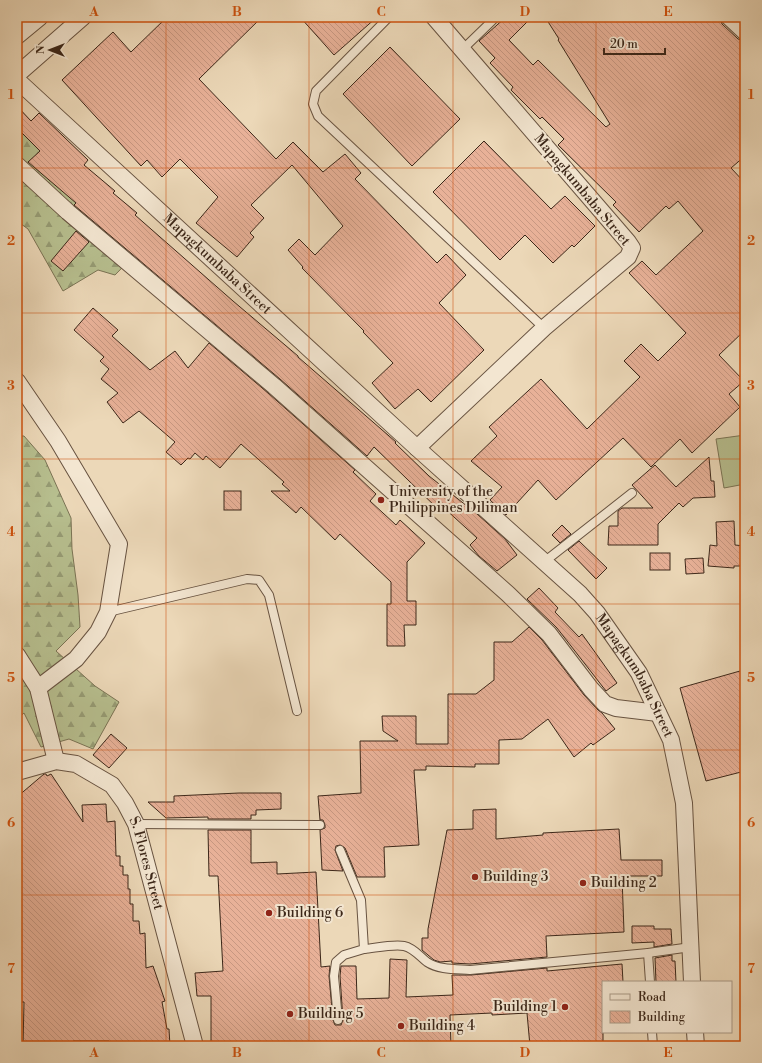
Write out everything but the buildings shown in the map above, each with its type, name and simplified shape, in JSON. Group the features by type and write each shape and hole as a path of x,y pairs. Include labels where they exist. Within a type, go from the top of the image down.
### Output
{"street":[{"path":"17,36 40,17"},
{"name":"Mapagkumbaba Street","path":"82,17 19,73 17,79 417,448 580,594 597,613 639,673 671,740 684,803 692,981"},
{"name":"Mapagkumbaba Street","path":"417,448 544,328 628,257 632,248 434,17"},
{"path":"729,17 745,32"},
{"path":"17,165 68,212 274,386 508,594 549,634 591,689 605,704 616,708 658,713"},
{"path":"17,381 58,441 119,544 108,612 98,632 76,659 38,688"},
{"path":"17,655 38,688 56,762"},
{"name":"S. Flores Street","path":"17,772 56,762 76,764 112,785 125,804 136,824 195,1046"},
{"path":"695,1033 696,1046"}],"lane":[{"path":"389,17 316,91 313,104 318,116 544,328"},
{"path":"462,50 496,17"},
{"path":"544,562 632,493"},
{"path":"108,612 246,579 259,580 269,595 297,711"},
{"path":"136,824 320,825"},
{"path":"340,850 361,900 364,948"},
{"path":"338,1020 334,976 336,962 344,955 364,948 406,946 416,952 428,963 443,968 470,970 648,953 690,947"},
{"path":"648,953 650,981"},
{"path":"652,1033 653,1046"}],"green space":[{"path":"17,120 150,239 115,275 98,270 63,291 28,229 17,221"},
{"path":"745,435 745,484 724,488 716,439"},
{"path":"17,436 24,436 45,460 71,518 72,549 78,595 80,627 56,651 95,686 119,702 93,749 69,739 41,747 24,713 17,719"}],"place":[{"name":"University of the Philippines Diliman","path":"381,500"},
{"name":"Building 3","path":"475,877"},
{"name":"Building 2","path":"583,883"},
{"name":"Building 6","path":"269,913"},
{"name":"Building 1","path":"565,1007"},
{"name":"Building 5","path":"290,1014"},
{"name":"Building 4","path":"401,1026"}]}
